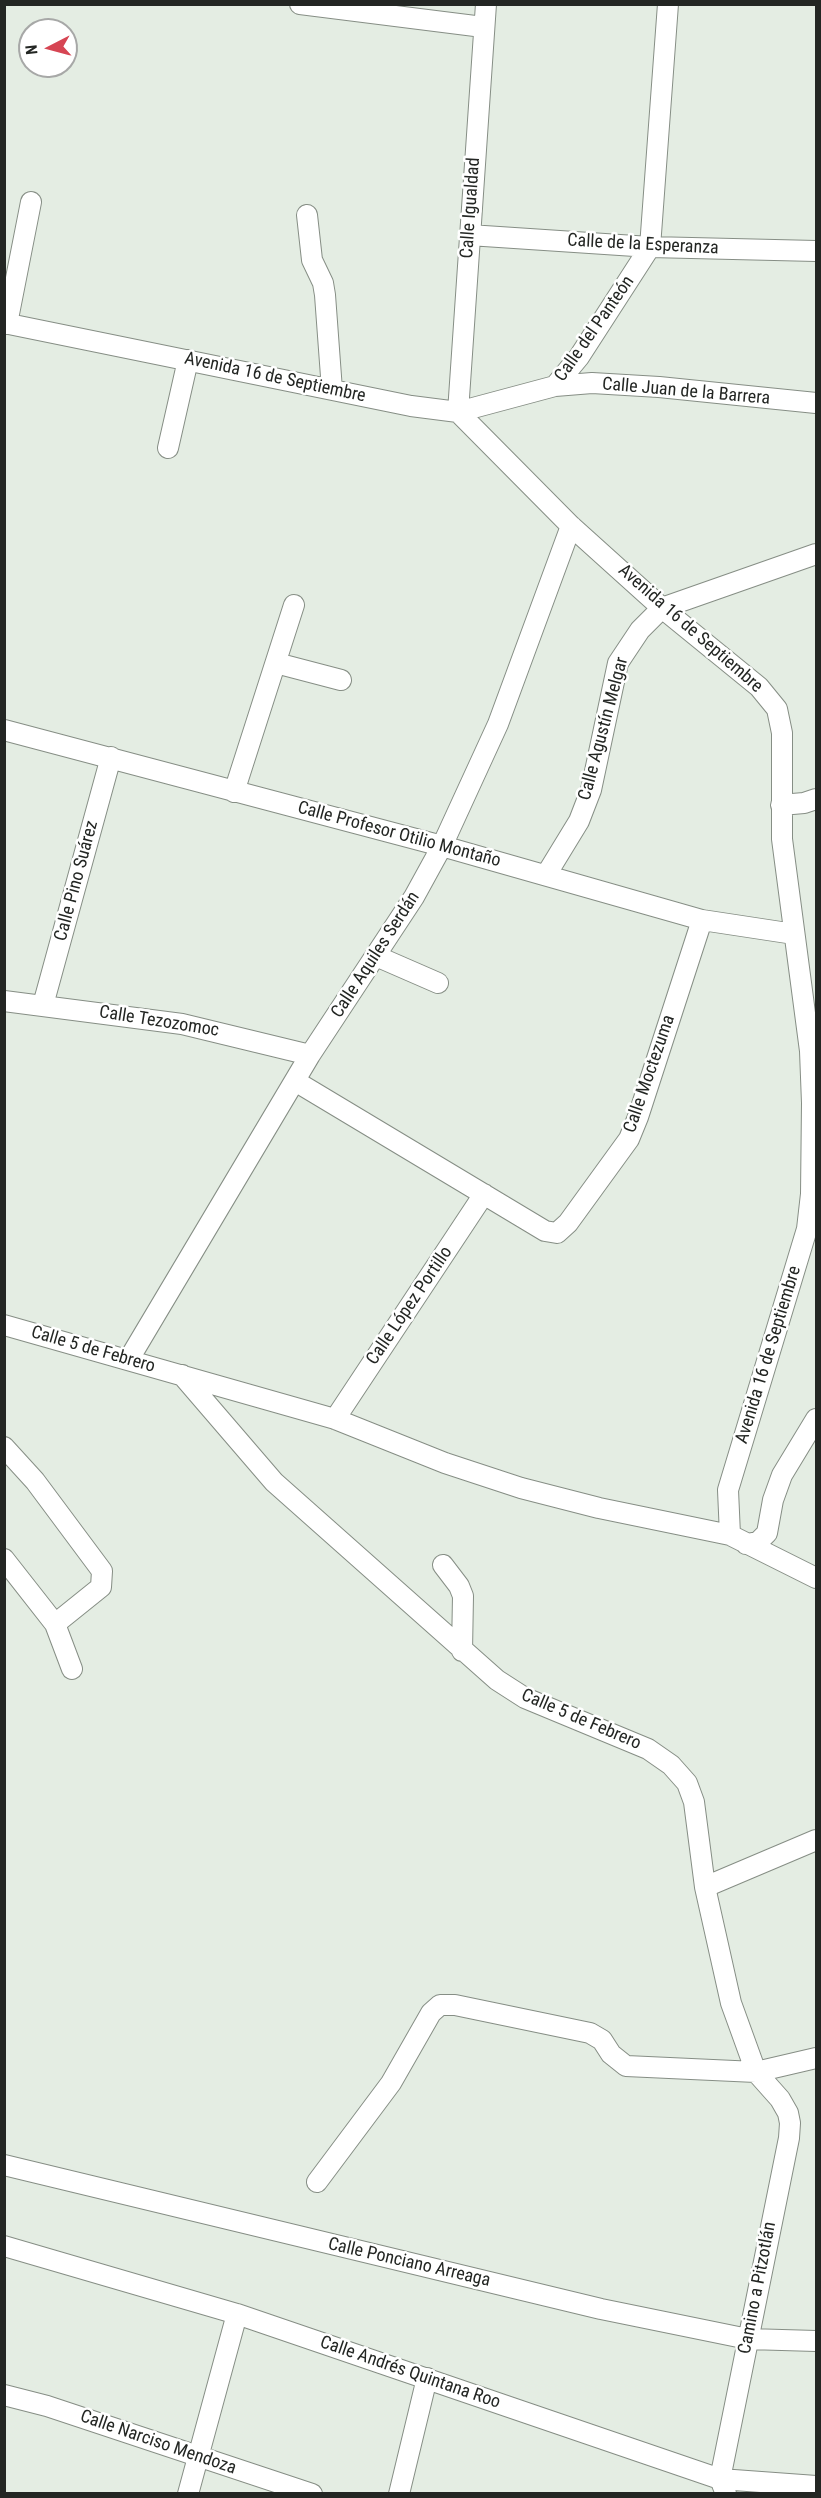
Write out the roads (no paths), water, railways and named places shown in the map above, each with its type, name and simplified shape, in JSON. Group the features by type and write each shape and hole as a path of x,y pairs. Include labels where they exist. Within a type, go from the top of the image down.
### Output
{"street":[{"path":"300,4 483,27"},
{"name":"Calle Igualdad","path":"458,412 486,4"},
{"path":"650,247 668,4"},
{"path":"6,324 30,202"},
{"path":"307,215 312,260 323,283 325,295 332,390"},
{"name":"Calle de la Esperanza","path":"469,235 650,247 816,251"},
{"name":"Calle del Panteón","path":"458,412 555,386 579,357 650,247"},
{"name":"Avenida 16 de Septiembre","path":"6,324 411,406 458,412 571,526 662,608 759,687 777,709 782,733 782,839 810,1051 811,1194 807,1229 728,1490 727,1522 738,1540"},
{"path":"168,447 188,360"},
{"name":"Calle Juan de la Barrera","path":"555,386 592,383 631,385 816,403"},
{"name":"Calle Aquiles Serdán","path":"129,1359 310,1054 414,897 442,846 498,724 571,526"},
{"name":"Calle Agustín Melgar","path":"546,874 579,821 591,790 618,663 628,645 662,608 816,554"},
{"path":"234,792 294,605"},
{"path":"276,663 341,680"},
{"name":"Calle Profesor Otilio Montaño","path":"4,730 546,874 702,920 794,934"},
{"name":"Calle Pino Suárez","path":"43,1005 111,758"},
{"path":"781,805 804,803 816,799"},
{"name":"Calle Moctezuma","path":"484,1194 545,1231 557,1233 563,1229 616,1160 639,1117 702,920"},
{"path":"376,956 438,983"},
{"name":"Calle Tezozomoc","path":"4,1001 182,1024 310,1054"},
{"path":"295,1081 484,1194"},
{"name":"Calle López Portillo","path":"335,1419 484,1194"},
{"name":"Calle 5 de Febrero","path":"4,1325 335,1419 445,1463 521,1488 738,1540 816,1578"},
{"name":"Calle 5 de Febrero","path":"182,1375 273,1482 497,1680 525,1698 632,1741 671,1765 687,1783 694,1802 705,1887 723,1973 756,2072 780,2099"},
{"path":"738,1540 758,1542 767,1533 773,1500 782,1475 816,1419"},
{"path":"4,1447 35,1481 100,1565 103,1577 101,1587 55,1624"},
{"path":"4,1559 55,1624 72,1669"},
{"path":"443,1565 459,1586 463,1596 462,1651"},
{"path":"705,1887 816,1840"},
{"path":"317,2182 391,2083 431,2013 440,2005 455,2005 590,2033 602,2040 611,2054 626,2066 756,2072 816,2058"},
{"name":"Camino a Pitzotlán","path":"723,2486 748,2339 789,2138 788,2113 780,2099"},
{"name":"Calle Ponciano Arreaga","path":"4,2165 295,2237 601,2308 748,2339 816,2341"},
{"name":"Calle Andrés Quintana Roo","path":"4,2246 237,2314 427,2378 723,2486 816,2486"},
{"path":"188,2493 237,2314"},
{"path":"399,2493 427,2378"},
{"name":"Calle Narciso Mendoza","path":"4,2395 114,2428 196,2457 312,2493"}]}
